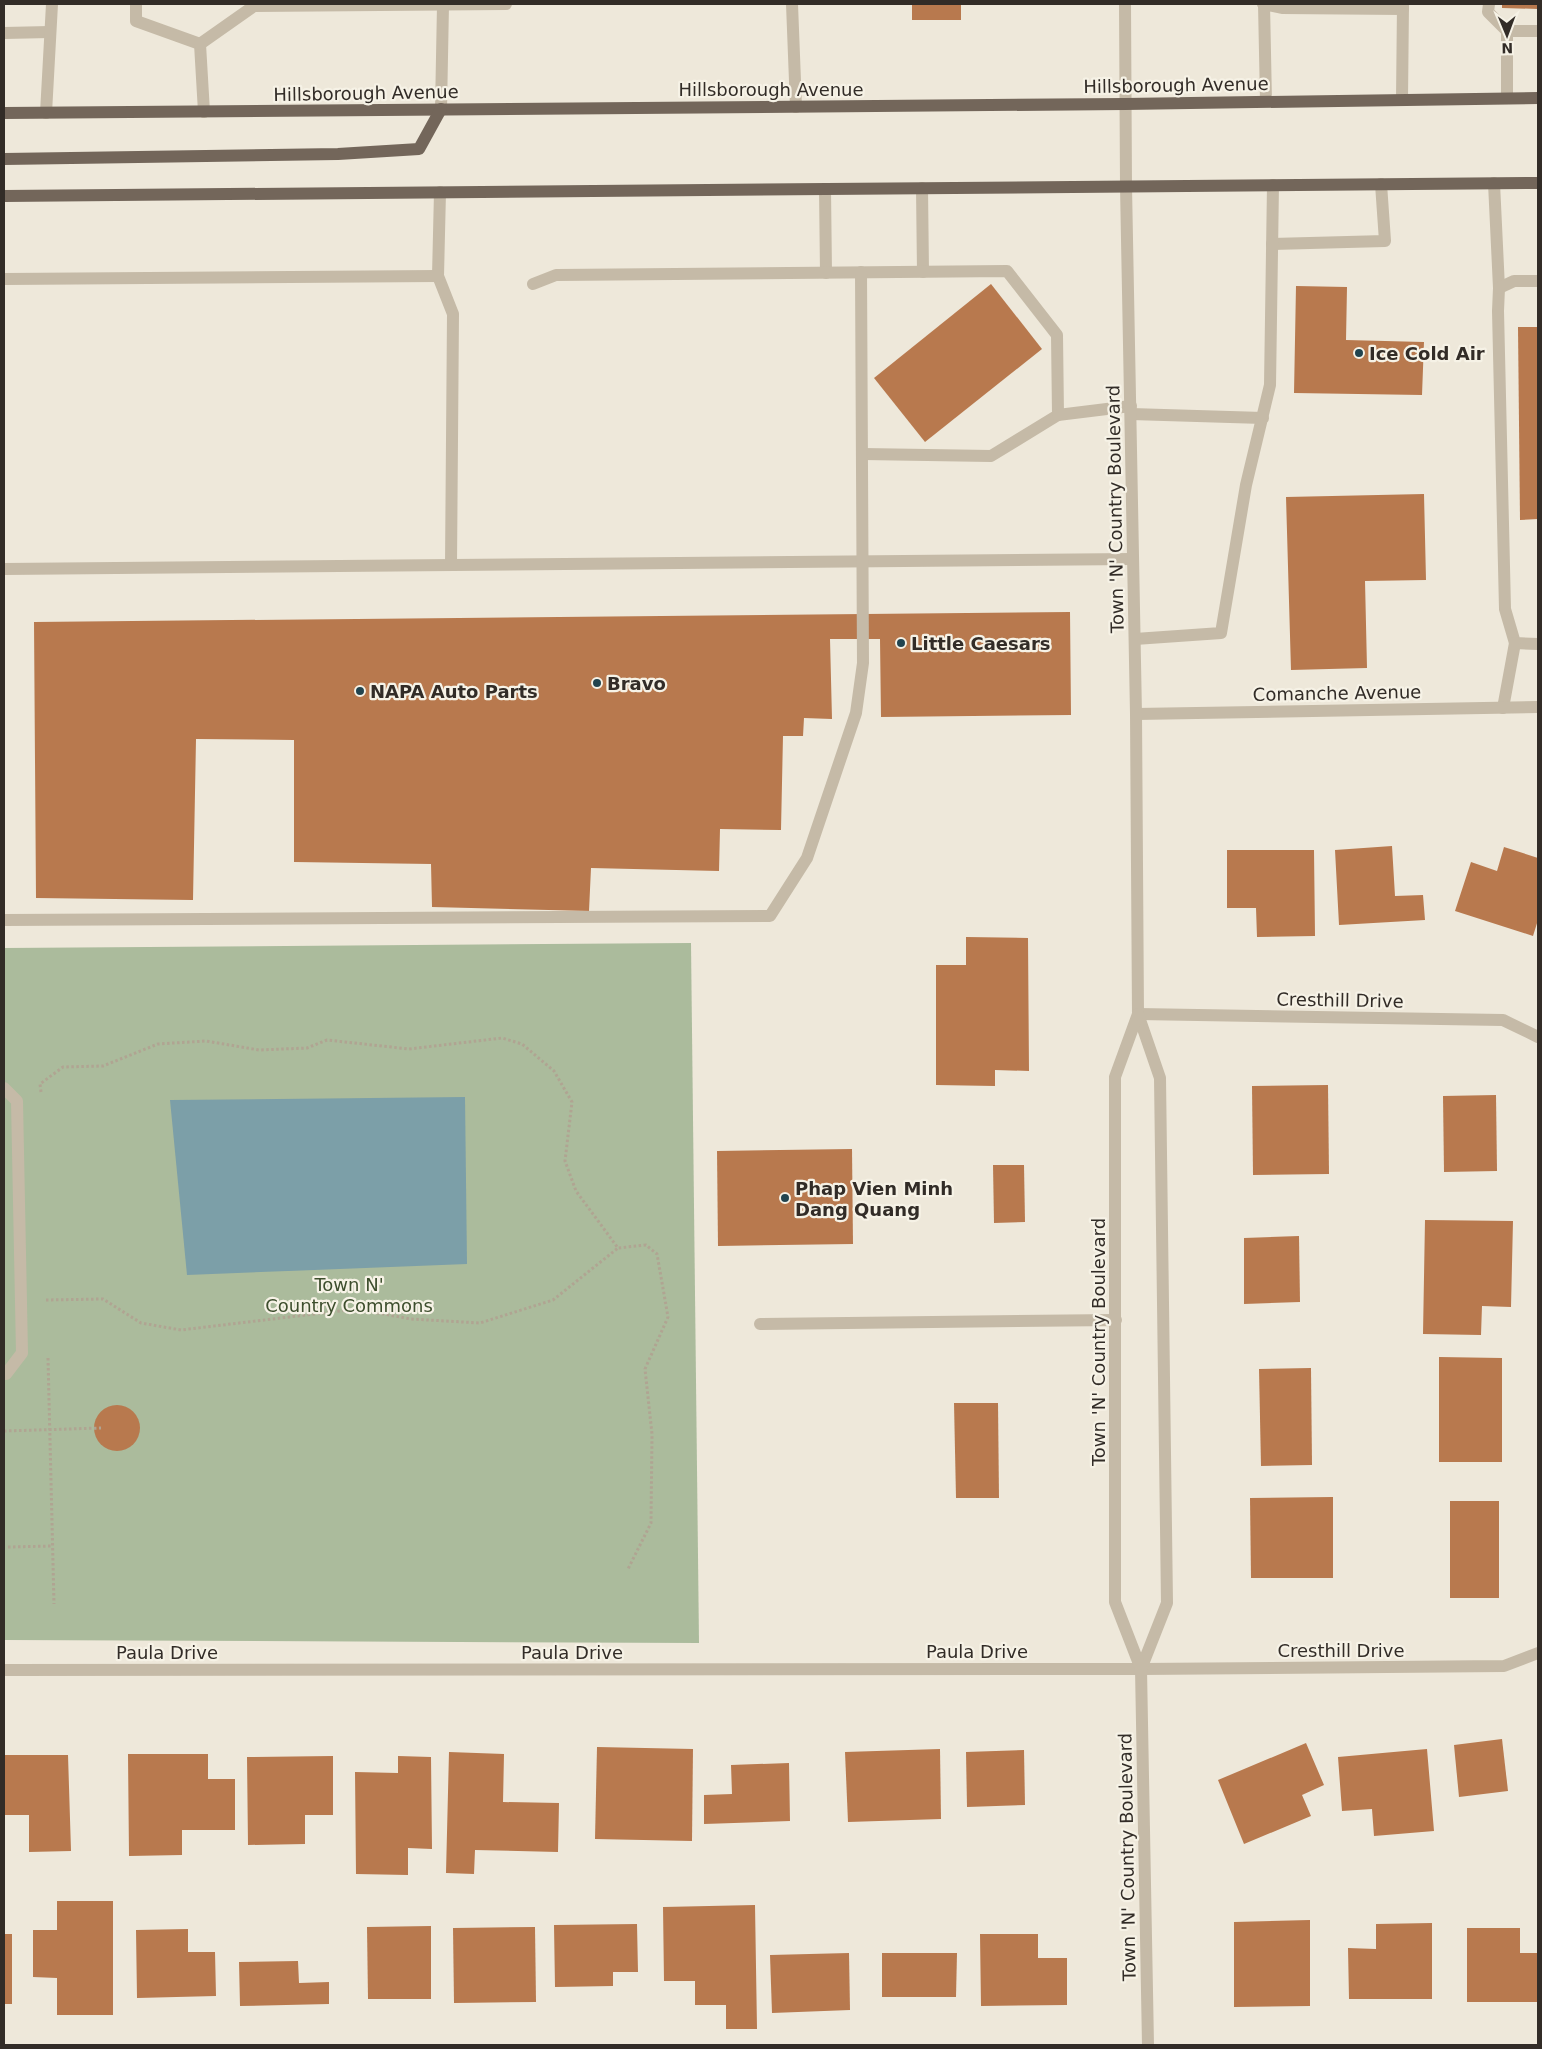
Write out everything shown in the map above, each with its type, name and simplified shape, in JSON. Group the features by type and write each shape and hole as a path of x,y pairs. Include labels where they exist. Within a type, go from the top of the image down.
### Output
{"main road":[{"name":"Hillsborough Avenue","path":"4,113 1125,104 1538,98"},
{"path":"4,159 338,154 419,150 441,109"},
{"path":"4,196 1538,183"}],"street":[{"path":"46,113 52,4"},
{"path":"136,4 136,21 200,44"},
{"path":"200,44 254,5 506,4"},
{"path":"792,4 796,107"},
{"name":"Town 'N' Country Boulevard","path":"1124,4 1135,639 1138,1014 1160,1078 1167,1603 1141,1669"},
{"path":"1266,101 1263,4 1282,8 1403,6 1402,99"},
{"path":"1489,4 1488,12 1507,31 1538,31"},
{"path":"441,109 443,5"},
{"path":"1507,31 1507,98"},
{"path":"4,32 50,32"},
{"path":"200,44 204,112"},
{"path":"1494,183 1499,288 1504,609 1516,643 1503,708"},
{"path":"1272,244 1385,241 1381,184"},
{"path":"1135,639 1221,633 1246,485 1270,385 1274,185"},
{"path":"922,188 923,272"},
{"path":"825,189 826,273"},
{"path":"440,192 438,276 453,314 451,565"},
{"path":"533,284 556,274 1007,271 1057,335 1058,415"},
{"path":"4,920 770,916 807,858 856,713 863,663 861,272"},
{"path":"4,279 438,276"},
{"path":"1499,288 1514,281 1538,281"},
{"path":"863,454 991,456 1058,415 1131,410 1262,418"},
{"path":"4,569 1133,559"},
{"path":"1516,643 1538,644"},
{"name":"Comanche Avenue","path":"1136,714 1538,707"},
{"name":"Town 'N' Country Boulevard","path":"1138,1014 1115,1077 1115,1602 1141,1669 1148,2045"},
{"name":"Cresthill Drive","path":"1138,1014 1503,1020 1538,1037"},
{"path":"4,1088 17,1100 22,1343 22,1353 6,1374 4,1374"},
{"path":"760,1324 1116,1320"},
{"name":"Cresthill Drive","path":"1141,1669 1504,1666 1538,1653"},
{"name":"Paula Drive","path":"4,1670 1141,1669"}],"path":[{"path":"40,1084 63,1067 103,1066 158,1044 206,1041 259,1050 307,1048 327,1040 409,1049 502,1038 522,1044 554,1071 572,1102 565,1161 576,1191 618,1248"},
{"path":"46,1300 103,1299 141,1323 180,1330 356,1309 411,1319 480,1323 553,1300 618,1248 646,1245 657,1254 668,1317 645,1369 652,1434 651,1523 628,1569"},
{"path":"4,1431 101,1428"},
{"path":"8,1547 52,1546"}],"green space":[{"name":"Town N' Country Commons","path":"691,943 699,1643 4,1640 4,948"}],"water":[{"path":"465,1097 467,1264 187,1275 170,1100"}],"building":[{"path":"912,4 961,4 961,20 912,20"},
{"path":"1502,4 1538,4 1538,9 1502,8"},
{"path":"991,284 1042,349 925,442 874,378"},
{"path":"1296,286 1347,287 1346,340 1424,342 1422,395 1294,393"},
{"path":"1518,327 1538,327 1538,519 1520,520"},
{"path":"1424,494 1426,580 1365,581 1367,668 1291,670 1286,497"},
{"path":"1070,612 1071,715 881,717 880,639 830,639 832,719 804,718 803,736 783,736 781,830 720,829 719,871 591,868 589,911 432,907 431,864 294,862 294,740 196,739 193,900 36,898 34,622"},
{"path":"1392,846 1395,896 1423,895 1425,920 1339,925 1335,850"},
{"path":"1504,847 1538,858 1538,920 1533,936 1455,911 1471,862 1497,871"},
{"path":"1227,850 1314,850 1315,936 1257,937 1256,908 1227,908"},
{"path":"966,937 1028,938 1029,1071 995,1070 995,1086 936,1085 936,965 966,965"},
{"path":"1328,1085 1329,1174 1253,1175 1252,1086"},
{"path":"1496,1095 1497,1171 1444,1172 1443,1096"},
{"name":"Phap Vien Minh Dang Quang","path":"852,1149 853,1244 718,1246 717,1151"},
{"path":"993,1165 1024,1165 1025,1222 994,1223"},
{"path":"1425,1220 1513,1221 1511,1307 1482,1306 1481,1335 1423,1334"},
{"path":"1299,1236 1300,1302 1244,1304 1244,1238"},
{"path":"1439,1357 1502,1358 1502,1462 1439,1462"},
{"path":"1311,1368 1312,1465 1261,1466 1259,1369"},
{"path":"954,1403 998,1403 999,1498 956,1498"},
{"path":"117,1405 130,1409 136,1415 140,1428 136,1441 130,1447 117,1451 104,1447 98,1441 94,1428 98,1415 104,1409"},
{"path":"1333,1497 1333,1578 1251,1578 1250,1498"},
{"path":"1450,1501 1499,1501 1499,1598 1450,1598"},
{"path":"1502,1739 1508,1791 1459,1797 1454,1745"},
{"path":"1306,1743 1324,1785 1302,1795 1311,1816 1244,1844 1218,1780"},
{"path":"597,1747 693,1749 692,1841 595,1839"},
{"path":"940,1749 941,1819 848,1822 845,1752"},
{"path":"1427,1749 1434,1831 1374,1836 1372,1809 1342,1811 1338,1757"},
{"path":"1024,1750 1025,1805 967,1807 966,1752"},
{"path":"449,1752 504,1754 503,1802 559,1803 558,1852 475,1850 474,1874 446,1873"},
{"path":"128,1754 208,1754 208,1779 235,1779 235,1830 182,1830 182,1855 129,1856"},
{"path":"4,1755 68,1755 71,1851 29,1852 29,1815 4,1815"},
{"path":"333,1756 333,1815 305,1815 305,1844 248,1845 247,1757"},
{"path":"398,1756 431,1757 432,1849 408,1848 408,1875 356,1874 355,1772 398,1773"},
{"path":"789,1763 790,1821 704,1824 704,1795 732,1794 731,1765"},
{"path":"57,1901 113,1901 113,2015 57,2015 57,1978 33,1977 33,1930 57,1930"},
{"path":"755,1905 757,2029 726,2029 726,2005 695,2005 695,1981 664,1981 663,1907"},
{"path":"1310,1920 1310,2006 1234,2007 1234,1922"},
{"path":"1432,1923 1432,1999 1349,1999 1348,1948 1376,1949 1376,1924"},
{"path":"637,1924 638,1972 613,1972 613,1986 555,1987 554,1925"},
{"path":"431,1926 431,1999 368,1999 367,1927"},
{"path":"535,1927 536,2002 454,2003 453,1928"},
{"path":"1467,1928 1520,1928 1520,1953 1538,1953 1538,2002 1467,2002"},
{"path":"188,1929 188,1952 215,1952 216,1996 137,1998 136,1930"},
{"path":"4,1934 12,1934 12,2004 4,2004"},
{"path":"980,1934 1038,1934 1038,1958 1067,1958 1067,2005 981,2006"},
{"path":"849,1953 850,2010 772,2013 770,1955"},
{"path":"882,1953 957,1953 956,1997 882,1997"},
{"path":"298,1961 299,1983 329,1982 329,2004 240,2006 239,1962"}],"place":[{"name":"Ice Cold Air","path":"1359,353"},
{"name":"Little Caesars","path":"901,643"},
{"name":"Bravo","path":"597,683"},
{"name":"NAPA Auto Parts","path":"360,691"},
{"name":"Phap Vien Minh Dang Quang","path":"785,1198"}]}
